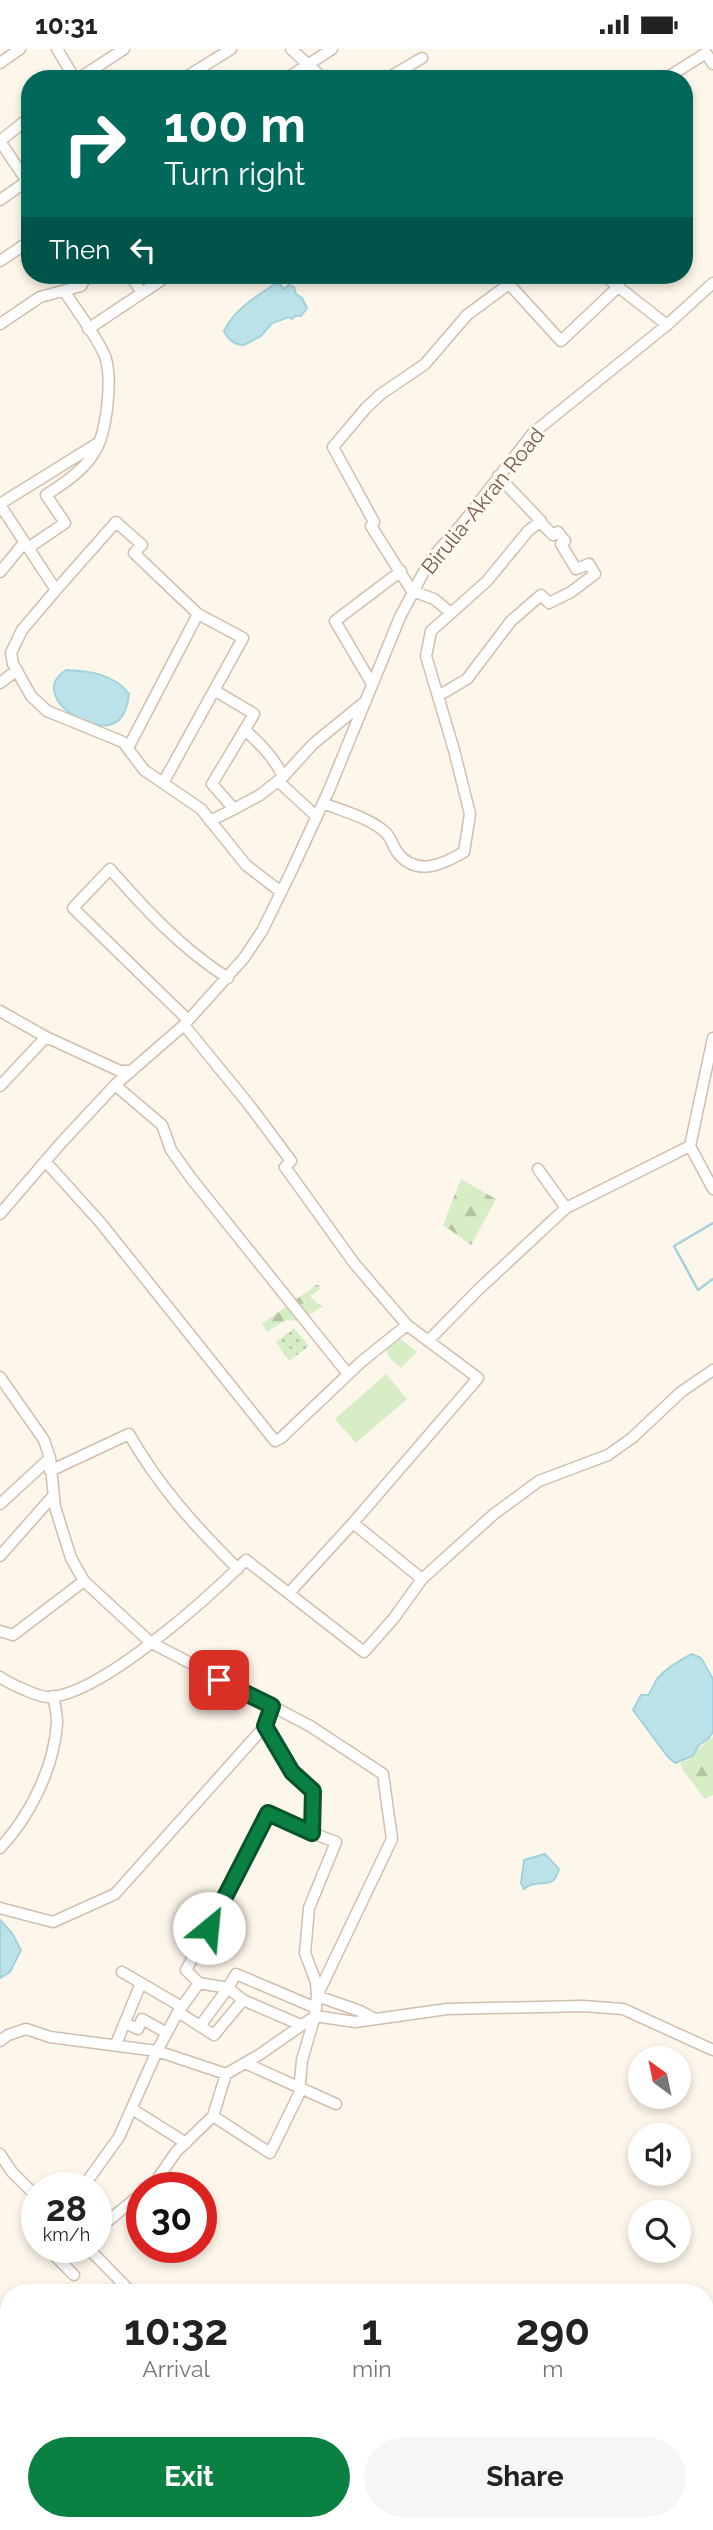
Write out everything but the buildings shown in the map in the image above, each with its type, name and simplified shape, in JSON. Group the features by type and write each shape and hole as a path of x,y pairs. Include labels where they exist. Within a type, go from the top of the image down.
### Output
{"street":[{"path":"0,63 20,49"},
{"path":"57,49 70,70"},
{"path":"90,70 124,49"},
{"path":"197,70 231,49"},
{"path":"291,49 314,70"},
{"path":"300,70 332,49"},
{"path":"680,70 710,52 713,64"},
{"path":"401,70 422,58"},
{"path":"21,124 0,141 21,171"},
{"path":"0,200 21,187"},
{"path":"0,261 21,247"},
{"name":"Birulia-Akran Road","path":"1,1211 116,1085 186,1023 228,978 261,931 323,803 412,591 429,560 462,524 533,433 667,325 713,283"},
{"path":"0,324 40,297 82,284"},
{"path":"136,284 142,293"},
{"path":"88,329 156,284"},
{"path":"450,613 434,599 412,591 371,526 374,522 333,447 381,394 425,365 467,315 509,284 561,341 618,288"},
{"path":"613,284 667,325"},
{"path":"0,572 26,545 65,523 46,495 70,479 95,453 104,424 109,383 106,357 64,291"},
{"path":"57,590 0,504 98,443"},
{"path":"438,696 467,679 511,621 541,595 549,603 571,592 595,574 589,564 576,569 561,544 565,541 558,532 552,535 498,476"},
{"path":"323,803 373,824 388,834 405,861 424,868 444,864 464,852 470,814 426,656 431,631 487,581 528,531 540,521"},
{"path":"163,783 243,638 198,614 134,553 142,545 116,522 22,630 10,653 15,667 31,696 47,711 123,742 144,770 163,783 187,798 211,821 246,865 281,892"},
{"path":"372,684 335,621 401,571"},
{"path":"128,748 198,614"},
{"path":"0,654 15,667"},
{"path":"0,683 15,667"},
{"path":"214,690 254,714 212,784 234,809"},
{"path":"211,821 260,795 281,779 313,744 367,698"},
{"path":"244,730 276,761 281,779 316,816"},
{"path":"276,761 300,758"},
{"path":"228,978 207,965 177,940 150,915 110,869 73,908 186,1023 291,1161 285,1167 354,1263 407,1325 478,1378 353,1524 289,1593"},
{"path":"0,1011 46,1037 120,1071 130,1071"},
{"path":"0,1086 46,1037"},
{"path":"713,1038 690,1146 713,1189"},
{"path":"116,1085 162,1125 171,1150 191,1178 348,1374"},
{"path":"429,1341 479,1289 566,1208 690,1146"},
{"path":"45,1161 100,1222 275,1441 348,1374 407,1325"},
{"path":"538,1169 566,1208"},
{"path":"0,1677 48,1697 87,1686 201,1605 246,1560 364,1652 394,1618 422,1579 494,1514 539,1481 608,1455 632,1438 681,1392 713,1370"},
{"path":"0,1377 44,1440 50,1458 53,1496 71,1558 84,1581 150,1642 310,1726 383,1774 392,1839 317,1996"},
{"path":"50,1471 129,1434 149,1470 180,1509 238,1569"},
{"path":"0,1504 50,1458"},
{"path":"0,1556 53,1496"},
{"path":"353,1524 422,1579"},
{"path":"0,1631 13,1636 84,1581"},
{"path":"0,1848 17,1830 49,1762 57,1721 53,1696"},
{"path":"0,1908 53,1922 115,1894 265,1726 272,1706"},
{"path":"265,1726 292,1772 313,1791 312,1833"},
{"path":"213,2116 270,2153 299,2094 302,2060 315,2012 316,1982 305,1953 309,1908 336,1842 268,1813 186,1970 199,1983 228,1988 243,2000 301,2025"},
{"path":"122,1972 214,2035 243,2000"},
{"path":"200,2026 236,1974 315,2012 355,2022 447,2009 623,2009 713,2050"},
{"path":"116,2044 141,1983"},
{"path":"94,2172 119,2137 167,2033 199,1983"},
{"path":"317,1996 376,2019"},
{"path":"162,2172 213,2116 226,2074 301,2025 315,2012"},
{"path":"125,2023 138,2029 142,2019 167,2033"},
{"path":"0,2041 26,2029 50,2037 116,2044 158,2052 226,2074"},
{"path":"245,2063 336,2104"},
{"path":"132,2109 186,2143"},
{"path":"0,2154 21,2181"},
{"path":"112,2218 126,2206"},
{"path":"62,2263 74,2275"},
{"path":"103,2263 123,2284"}],"green space":[{"path":"461,1179 496,1199 471,1245 443,1225"},
{"path":"319,1285 320,1289 310,1296 323,1306 299,1321 286,1320 267,1332 262,1324"},
{"path":"294,1328 309,1346 289,1361 276,1342"},
{"path":"395,1335 417,1352 401,1368 389,1357 386,1350"},
{"path":"386,1374 407,1399 356,1443 335,1419"},
{"path":"713,1737 713,1795 705,1799 680,1763 693,1758 699,1748"}],"water":[{"path":"275,284 280,284 284,289 289,285 294,287 307,308 301,316 272,323 261,336 244,345 232,341 224,331 228,323 246,305"},
{"path":"66,670 101,675 123,687 129,694 121,718 108,725 95,725 69,712 59,702 54,691 56,680"},
{"path":"692,1654 701,1658 713,1679 713,1732 699,1745 693,1756 675,1763 633,1710 641,1695 648,1695 661,1675"},
{"path":"545,1854 559,1869 555,1878 524,1889 521,1883 524,1860"},
{"path":"0,1920 12,1933 21,1950 10,1972 0,1978"}],"waterway":[{"path":"713,1223 674,1246 698,1290 713,1279"}],"route":[{"path":"209,1928 268,1813 312,1833 313,1791 292,1772 265,1726 272,1706 219,1680"}]}
